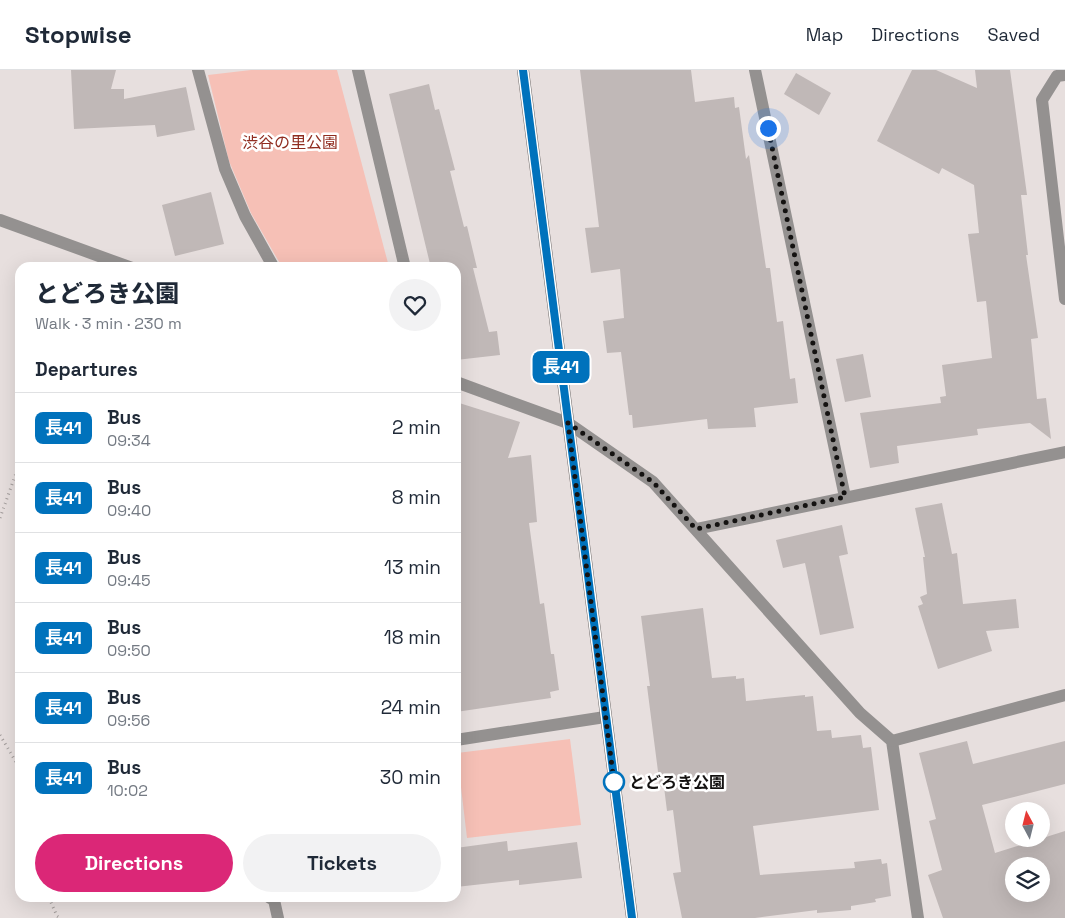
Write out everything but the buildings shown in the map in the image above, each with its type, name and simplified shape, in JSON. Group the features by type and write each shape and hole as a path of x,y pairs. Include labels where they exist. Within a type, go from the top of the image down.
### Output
{"street":[{"path":"198,70 224,169 245,216 271,262"},
{"path":"358,70 404,262"},
{"path":"523,70 632,918"},
{"path":"755,70 845,497"},
{"path":"1065,76 1057,76 1042,100 1065,299"},
{"path":"0,220 116,262"},
{"path":"461,384 568,423 653,482 860,713 892,741 918,918"},
{"path":"696,529 1065,452"},
{"path":"892,741 1065,695"},
{"path":"461,739 605,718"},
{"path":"274,902 278,918"}],"path":[{"path":"0,518 15,476"},
{"path":"0,735 15,760"},
{"path":"51,902 60,918"}],"green space":[{"name":"渋谷の里公園","path":"251,70 337,70 388,262 279,262 251,213 229,161 208,75"},
{"path":"570,739 581,825 467,838 461,787 461,753"}],"bus line":[{"name":"長41","path":"523,70 632,918"}],"place":[{"name":"とどろき公園","path":"614,782"}],"route":[{"path":"614,782 615,790 568,423 653,482 696,529 845,497 768,128"}]}
